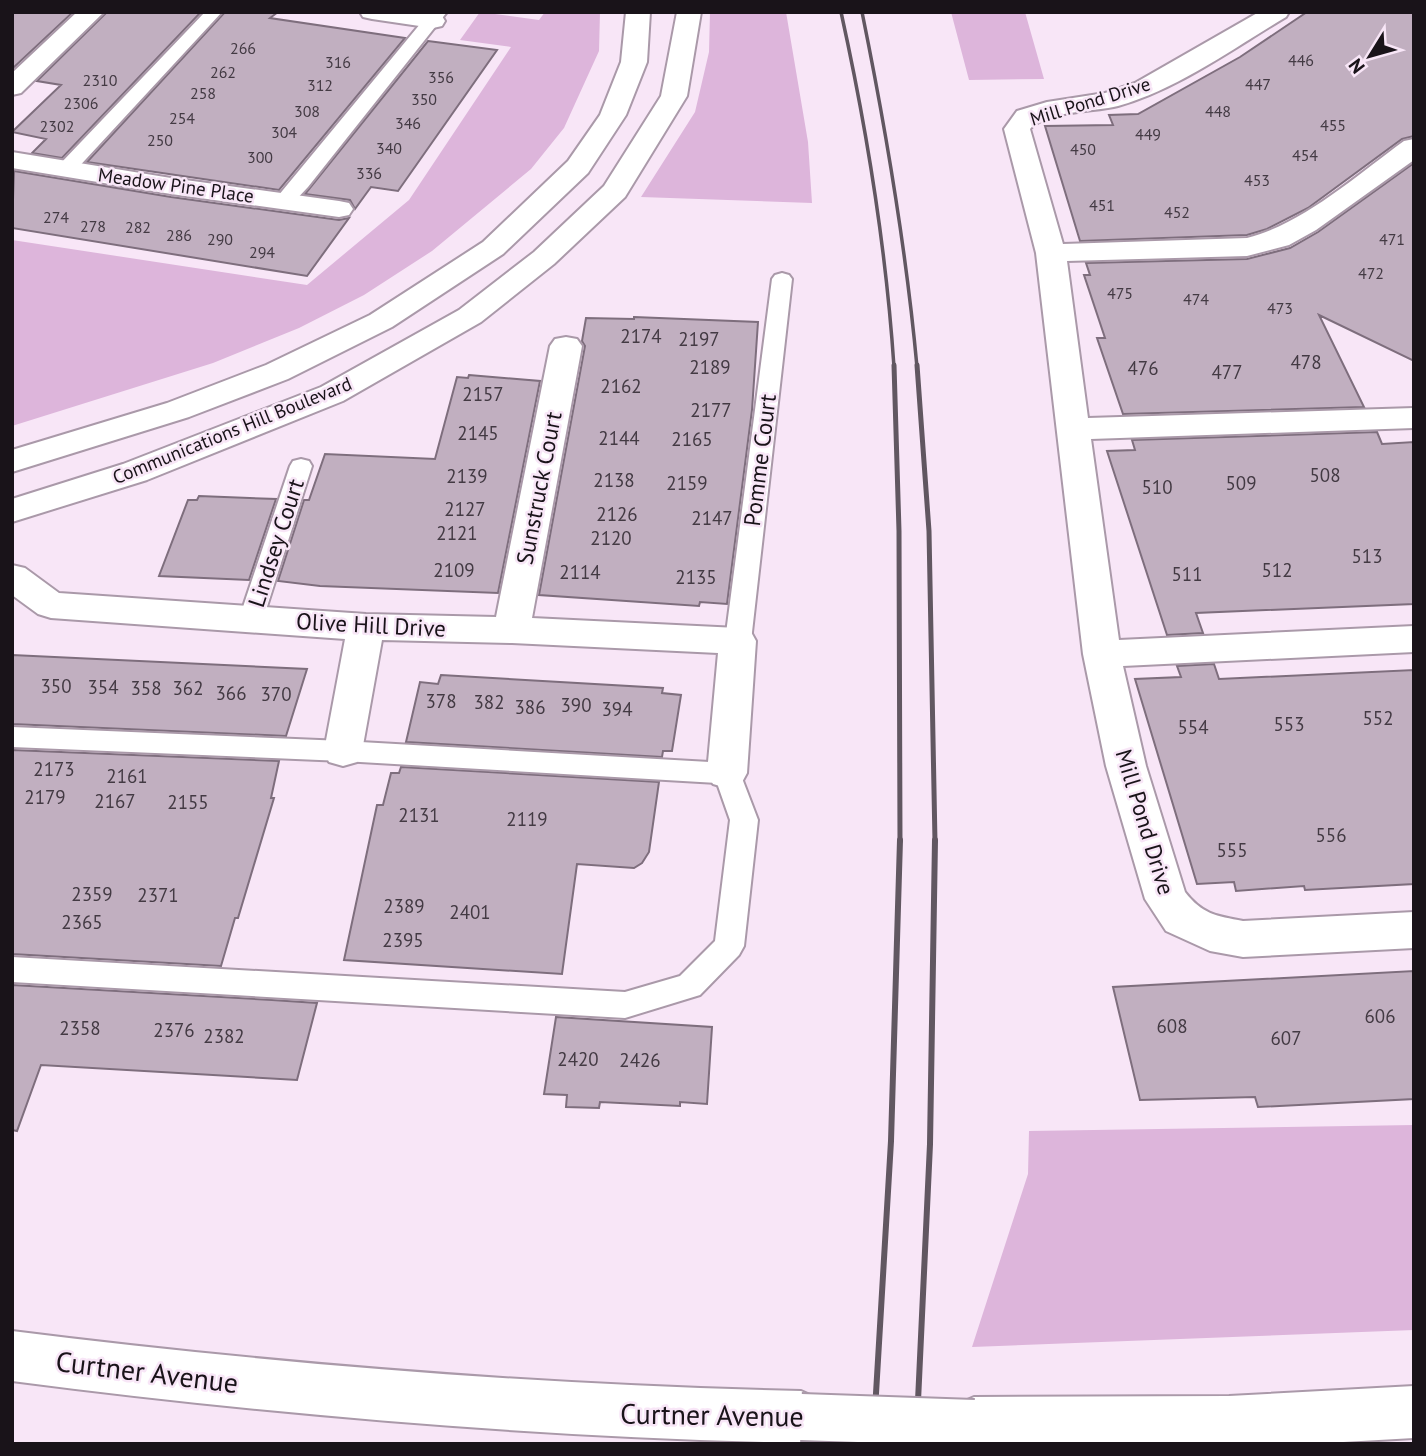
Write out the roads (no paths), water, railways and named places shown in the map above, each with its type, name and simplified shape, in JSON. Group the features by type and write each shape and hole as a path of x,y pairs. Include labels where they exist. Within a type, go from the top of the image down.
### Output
{"street":[{"path":"12,88 92,12"},
{"path":"372,12 436,17"},
{"name":"Communications Hill Boulevard","path":"12,461 178,410 277,372 381,321 493,248 578,167 612,115 634,62 638,12"},
{"name":"Communications Hill Boulevard","path":"12,511 135,472 332,394 470,316 544,258 615,191 674,96 688,12"},
{"name":"Mill Pond Drive","path":"1277,12 1144,89 1109,100 1047,110 1026,117 1017,130 1051,253 1102,654 1126,766 1166,898 1181,919 1210,933 1243,939 1414,930"},
{"path":"1051,253 1247,247 1279,239 1306,224 1414,147"},
{"name":"Meadow Pine Place","path":"12,160 339,209"},
{"name":"Sunstruck Court","path":"512,630 566,346"},
{"path":"1075,429 1414,418"},
{"name":"Olive Hill Drive","path":"12,577 51,605 366,627 512,630 738,641"},
{"path":"343,751 366,627"},
{"path":"1102,654 1414,639"},
{"path":"727,773 738,641"},
{"name":"Curtner Avenue","path":"12,1356 188,1379 498,1407 648,1415 974,1423 1229,1422 1414,1412"}],"lane":[{"path":"67,168 214,12"},
{"path":"285,200 436,17"},
{"name":"Pomme Court","path":"738,641 782,279"},
{"name":"Lindsey Court","path":"251,619 301,467"},
{"path":"12,737 343,751 727,773 744,820 729,946 690,986 625,1005 12,969"}],"railway":[{"path":"841,12 874,189 894,367"},
{"path":"862,12 894,189 917,367"},
{"path":"894,365 899,531 900,840"},
{"path":"917,365 929,531 935,841"},
{"path":"873,1444 891,1141 900,840"},
{"path":"916,1444 930,1144 935,841"}]}
